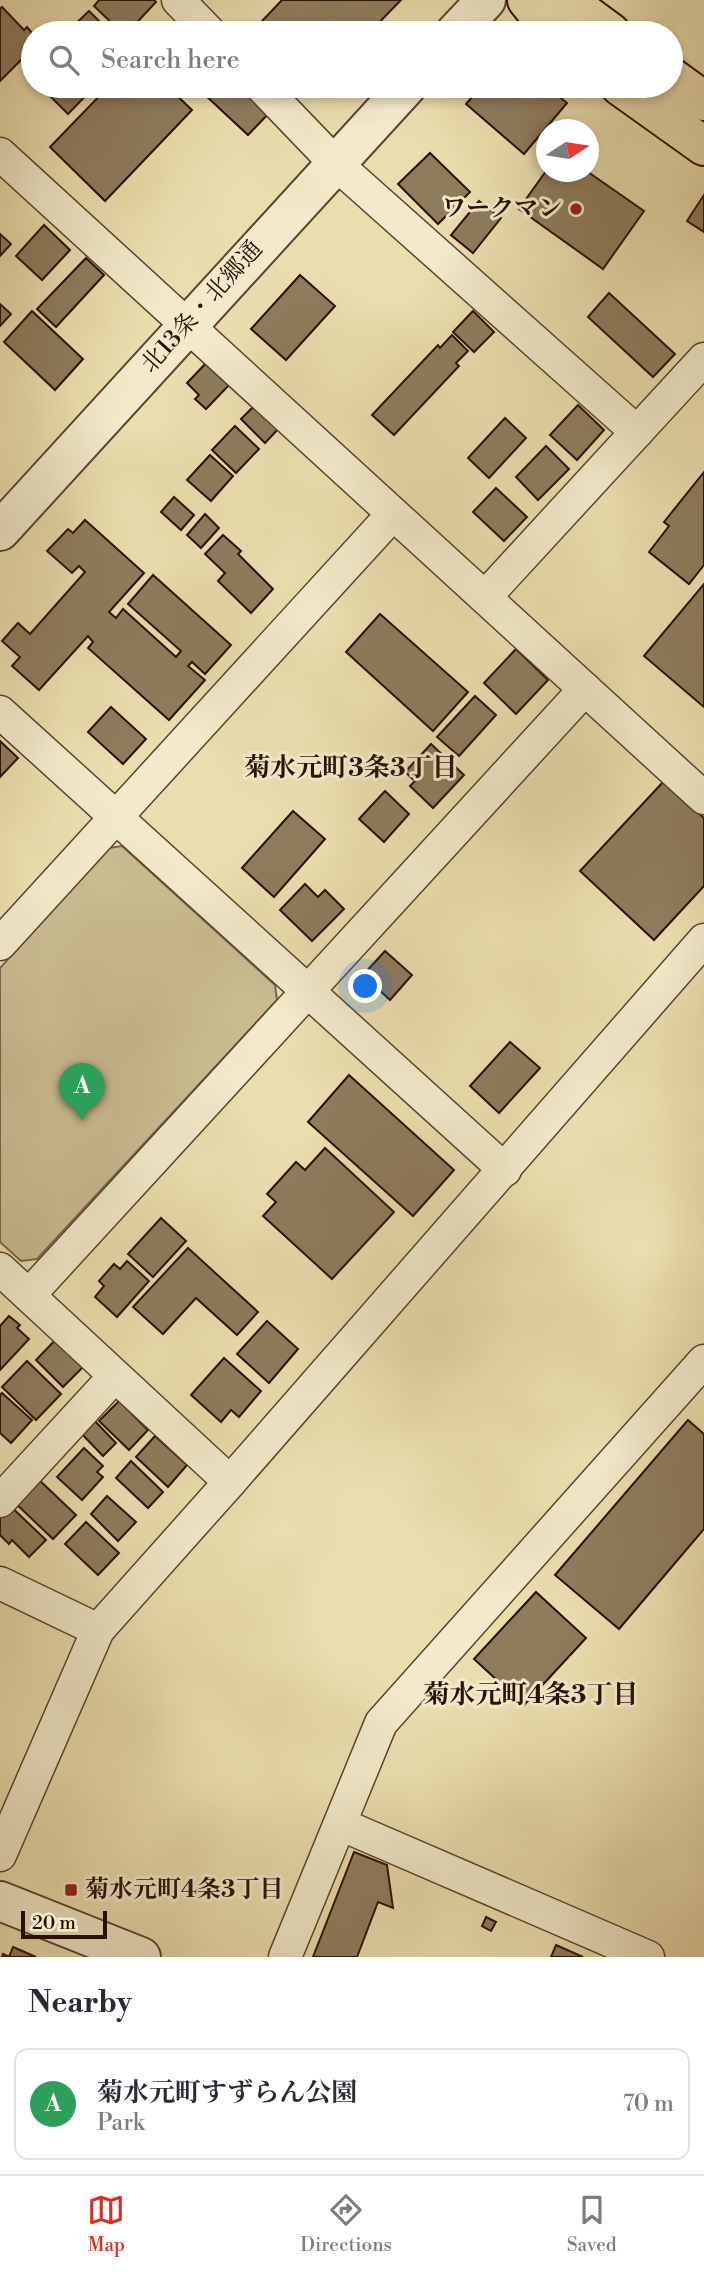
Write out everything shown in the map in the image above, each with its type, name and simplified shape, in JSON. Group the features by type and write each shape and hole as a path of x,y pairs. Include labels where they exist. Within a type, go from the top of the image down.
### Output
{"main road":[{"path":"527,0 544,21"},
{"path":"556,0 595,21"},
{"path":"683,85 704,100"},
{"path":"637,98 704,146"}],"street":[{"path":"178,0 198,21"},
{"path":"467,21 486,0"},
{"path":"273,98 335,163 637,432"},
{"name":"北13条・北郷通","path":"0,531 396,98"},
{"path":"0,154 704,798"},
{"path":"485,597 704,359"},
{"path":"0,944 393,514"},
{"path":"29,1296 585,689"},
{"path":"0,712 505,1170"},
{"path":"0,1855 98,1630 505,1170 704,940"},
{"path":"0,1269 230,1482"},
{"path":"0,1501 114,1377"},
{"path":"285,1957 381,1723 698,1379"},
{"path":"0,1583 98,1630"},
{"path":"340,1824 648,1957"},
{"path":"0,1901 141,1957"}],"shaded area":[{"path":"122,846 275,985 277,1000 37,1259 21,1261 0,1242 0,968 109,848"}],"building":[{"path":"99,0 156,2 138,21 110,21 94,6"},
{"path":"282,0 401,0 381,21 262,21"},
{"path":"2,7 21,27 21,60 0,81"},
{"path":"89,11 99,21 79,21"},
{"path":"52,98 83,98 68,114"},
{"path":"97,98 180,98 192,110 105,201 50,147"},
{"path":"208,98 262,98 273,109 248,135"},
{"path":"471,98 561,98 567,103 554,119 536,119 536,140 524,154 466,104"},
{"path":"430,153 470,192 438,224 398,184"},
{"path":"599,180 644,211 603,269 519,209 538,182 599,182"},
{"path":"704,195 704,232 687,221"},
{"path":"479,201 501,218 473,253 451,235"},
{"path":"44,225 70,250 42,280 16,256"},
{"path":"0,234 11,244 0,256"},
{"path":"86,258 104,275 56,327 37,309"},
{"path":"300,275 335,306 286,360 251,329"},
{"path":"609,293 675,354 653,377 588,317"},
{"path":"0,304 11,314 0,326"},
{"path":"32,311 83,359 55,390 4,342"},
{"path":"473,311 494,332 474,352 453,332"},
{"path":"452,335 468,351 456,363 459,366 394,435 372,415 438,345 440,348"},
{"path":"208,361 231,383 206,409 195,399 199,395 187,383"},
{"path":"257,403 281,426 265,443 241,419"},
{"path":"578,405 604,430 577,460 550,435"},
{"path":"505,418 526,438 489,478 468,458"},
{"path":"235,426 259,449 236,473 212,450"},
{"path":"546,446 569,469 538,500 516,477"},
{"path":"210,455 233,476 211,501 187,480"},
{"path":"704,472 704,565 689,584 649,552 669,526 664,522"},
{"path":"496,488 527,517 504,541 473,512"},
{"path":"174,497 194,515 181,530 161,512"},
{"path":"205,514 219,528 201,548 187,535"},
{"path":"85,520 144,573 109,612 116,618 123,609 176,657 181,651 128,604 153,575 231,645 205,674 192,662 188,666 205,680 169,720 88,648 93,642 88,636 39,690 12,666 20,657 2,641 18,623 30,634 85,572 79,566 72,573 47,551 68,529 73,533"},
{"path":"223,535 241,551 238,554 273,589 251,613 218,581 225,573 205,554"},
{"path":"704,584 704,707 644,656"},
{"path":"380,614 468,692 433,731 346,652"},
{"path":"516,649 548,680 516,714 484,683"},
{"path":"475,696 496,715 459,756 437,737"},
{"path":"111,707 146,739 123,764 88,732"},
{"path":"0,741 18,758 0,777"},
{"path":"431,744 464,775 433,808 410,786 415,781 405,772"},
{"path":"664,781 704,818 704,886 654,940 580,871"},
{"path":"385,791 409,814 384,842 359,819"},
{"path":"293,811 325,839 274,897 242,868"},
{"path":"305,884 318,897 325,890 344,909 312,941 280,910"},
{"path":"385,951 412,975 390,1000 363,975"},
{"path":"510,1042 540,1068 499,1113 470,1086"},
{"path":"349,1075 454,1170 413,1216 308,1122"},
{"path":"325,1148 394,1212 332,1279 263,1216 276,1202 267,1194 296,1162 305,1170"},
{"path":"161,1218 186,1241 153,1277 128,1254"},
{"path":"188,1248 258,1312 237,1335 196,1298 163,1334 133,1307"},
{"path":"127,1261 149,1281 117,1317 95,1297 104,1286 99,1281 114,1264 120,1269"},
{"path":"9,1316 20,1325 17,1328 29,1339 0,1370 0,1326"},
{"path":"267,1321 298,1349 269,1383 237,1354"},
{"path":"63,1332 91,1359 63,1387 36,1360"},
{"path":"224,1358 261,1391 239,1417 231,1410 221,1422 191,1395"},
{"path":"27,1361 61,1394 36,1420 2,1387"},
{"path":"2,1393 32,1420 11,1443 0,1433"},
{"path":"119,1401 148,1430 129,1450 99,1421"},
{"path":"91,1417 116,1443 103,1456 78,1430"},
{"path":"688,1420 704,1434 704,1529 619,1629 555,1575"},
{"path":"155,1436 187,1465 168,1487 136,1457"},
{"path":"84,1448 103,1466 97,1472 103,1477 82,1500 57,1477"},
{"path":"131,1461 163,1492 148,1508 116,1478"},
{"path":"36,1477 76,1515 53,1539 13,1501"},
{"path":"107,1496 136,1522 118,1541 91,1514"},
{"path":"5,1501 46,1540 29,1557 12,1540 9,1544 0,1535 0,1506"},
{"path":"86,1522 119,1553 98,1575 65,1544"},
{"path":"536,1592 586,1638 524,1705 474,1659"},
{"path":"354,1852 387,1865 393,1908 378,1902 357,1957 313,1957"},
{"path":"486,1917 496,1922 491,1931 482,1926"},
{"path":"556,1945 583,1957 551,1957"},
{"path":"13,1947 36,1957 9,1957"}],"place":[{"name":"ワークマン","path":"576,209"},
{"name":"菊水元町すずらん公園","path":"82,1121"},
{"name":"菊水元町4条3丁目","path":"71,1890"}],"district":[{"name":"菊水元町3条3丁目","path":"351,768"},
{"name":"菊水元町4条3丁目","path":"531,1695"}]}
